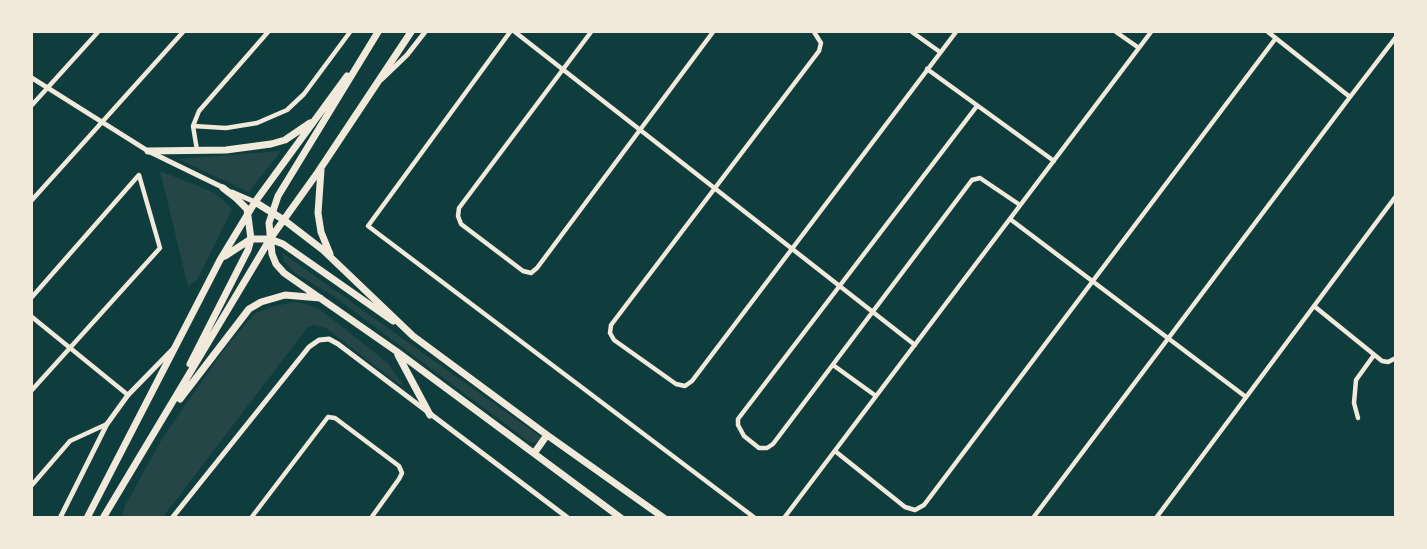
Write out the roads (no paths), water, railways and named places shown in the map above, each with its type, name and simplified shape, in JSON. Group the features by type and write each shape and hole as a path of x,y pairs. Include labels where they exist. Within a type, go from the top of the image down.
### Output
{"main road":[{"path":"87,517 220,260 255,202 378,32"},
{"path":"378,32 278,196 272,213 272,254 284,273 396,351 621,517"},
{"path":"105,516 270,239 411,32"},
{"path":"148,151 197,151 271,144 285,140 316,119"},
{"path":"321,167 319,223 332,258"},
{"path":"160,424 248,250 251,239 248,215 243,204 223,188"},
{"path":"255,202 284,220 332,258 413,336"},
{"path":"220,260 251,239 270,239 283,244 664,517"},
{"path":"160,424 249,309 261,302 285,295 322,298"},
{"path":"396,351 430,415"},
{"path":"535,452 547,435"}],"street":[{"path":"32,105 98,32"},
{"path":"32,200 183,32"},
{"path":"197,151 193,126 199,111 268,32"},
{"path":"193,126 226,128 257,123 287,110 304,94 350,32"},
{"path":"375,85 400,62 425,32"},
{"path":"755,517 368,226 512,32 915,345"},
{"path":"591,32 459,208 461,224 523,271 531,273 537,268 713,32"},
{"path":"814,32 821,43 819,51 611,325 610,333 614,340 676,384 685,386 692,381 956,32"},
{"path":"912,32 940,52"},
{"path":"1116,32 1139,48"},
{"path":"784,517 1152,32"},
{"path":"1268,32 1350,96"},
{"path":"1033,517 1395,37"},
{"path":"835,451 905,507 915,510 924,505 1276,38"},
{"path":"927,69 1054,161"},
{"path":"32,78 148,151 255,202"},
{"path":"977,106 738,419 744,436 759,448 768,448 773,444 972,180 981,178 1020,205"},
{"path":"32,297 139,175 160,248 32,390"},
{"path":"1156,517 1395,196"},
{"path":"1010,219 1246,397"},
{"path":"1314,306 1374,355 1388,362 1395,358"},
{"path":"32,317 128,395"},
{"path":"172,517 309,347 319,340 329,339 568,517"},
{"path":"60,517 107,424 128,395 175,347"},
{"path":"1358,418 1354,403 1356,380 1374,355"},
{"path":"833,365 876,396"},
{"path":"251,517 328,417 335,418 399,466 402,473 399,479 372,517"},
{"path":"32,485 70,441 107,424"}]}
